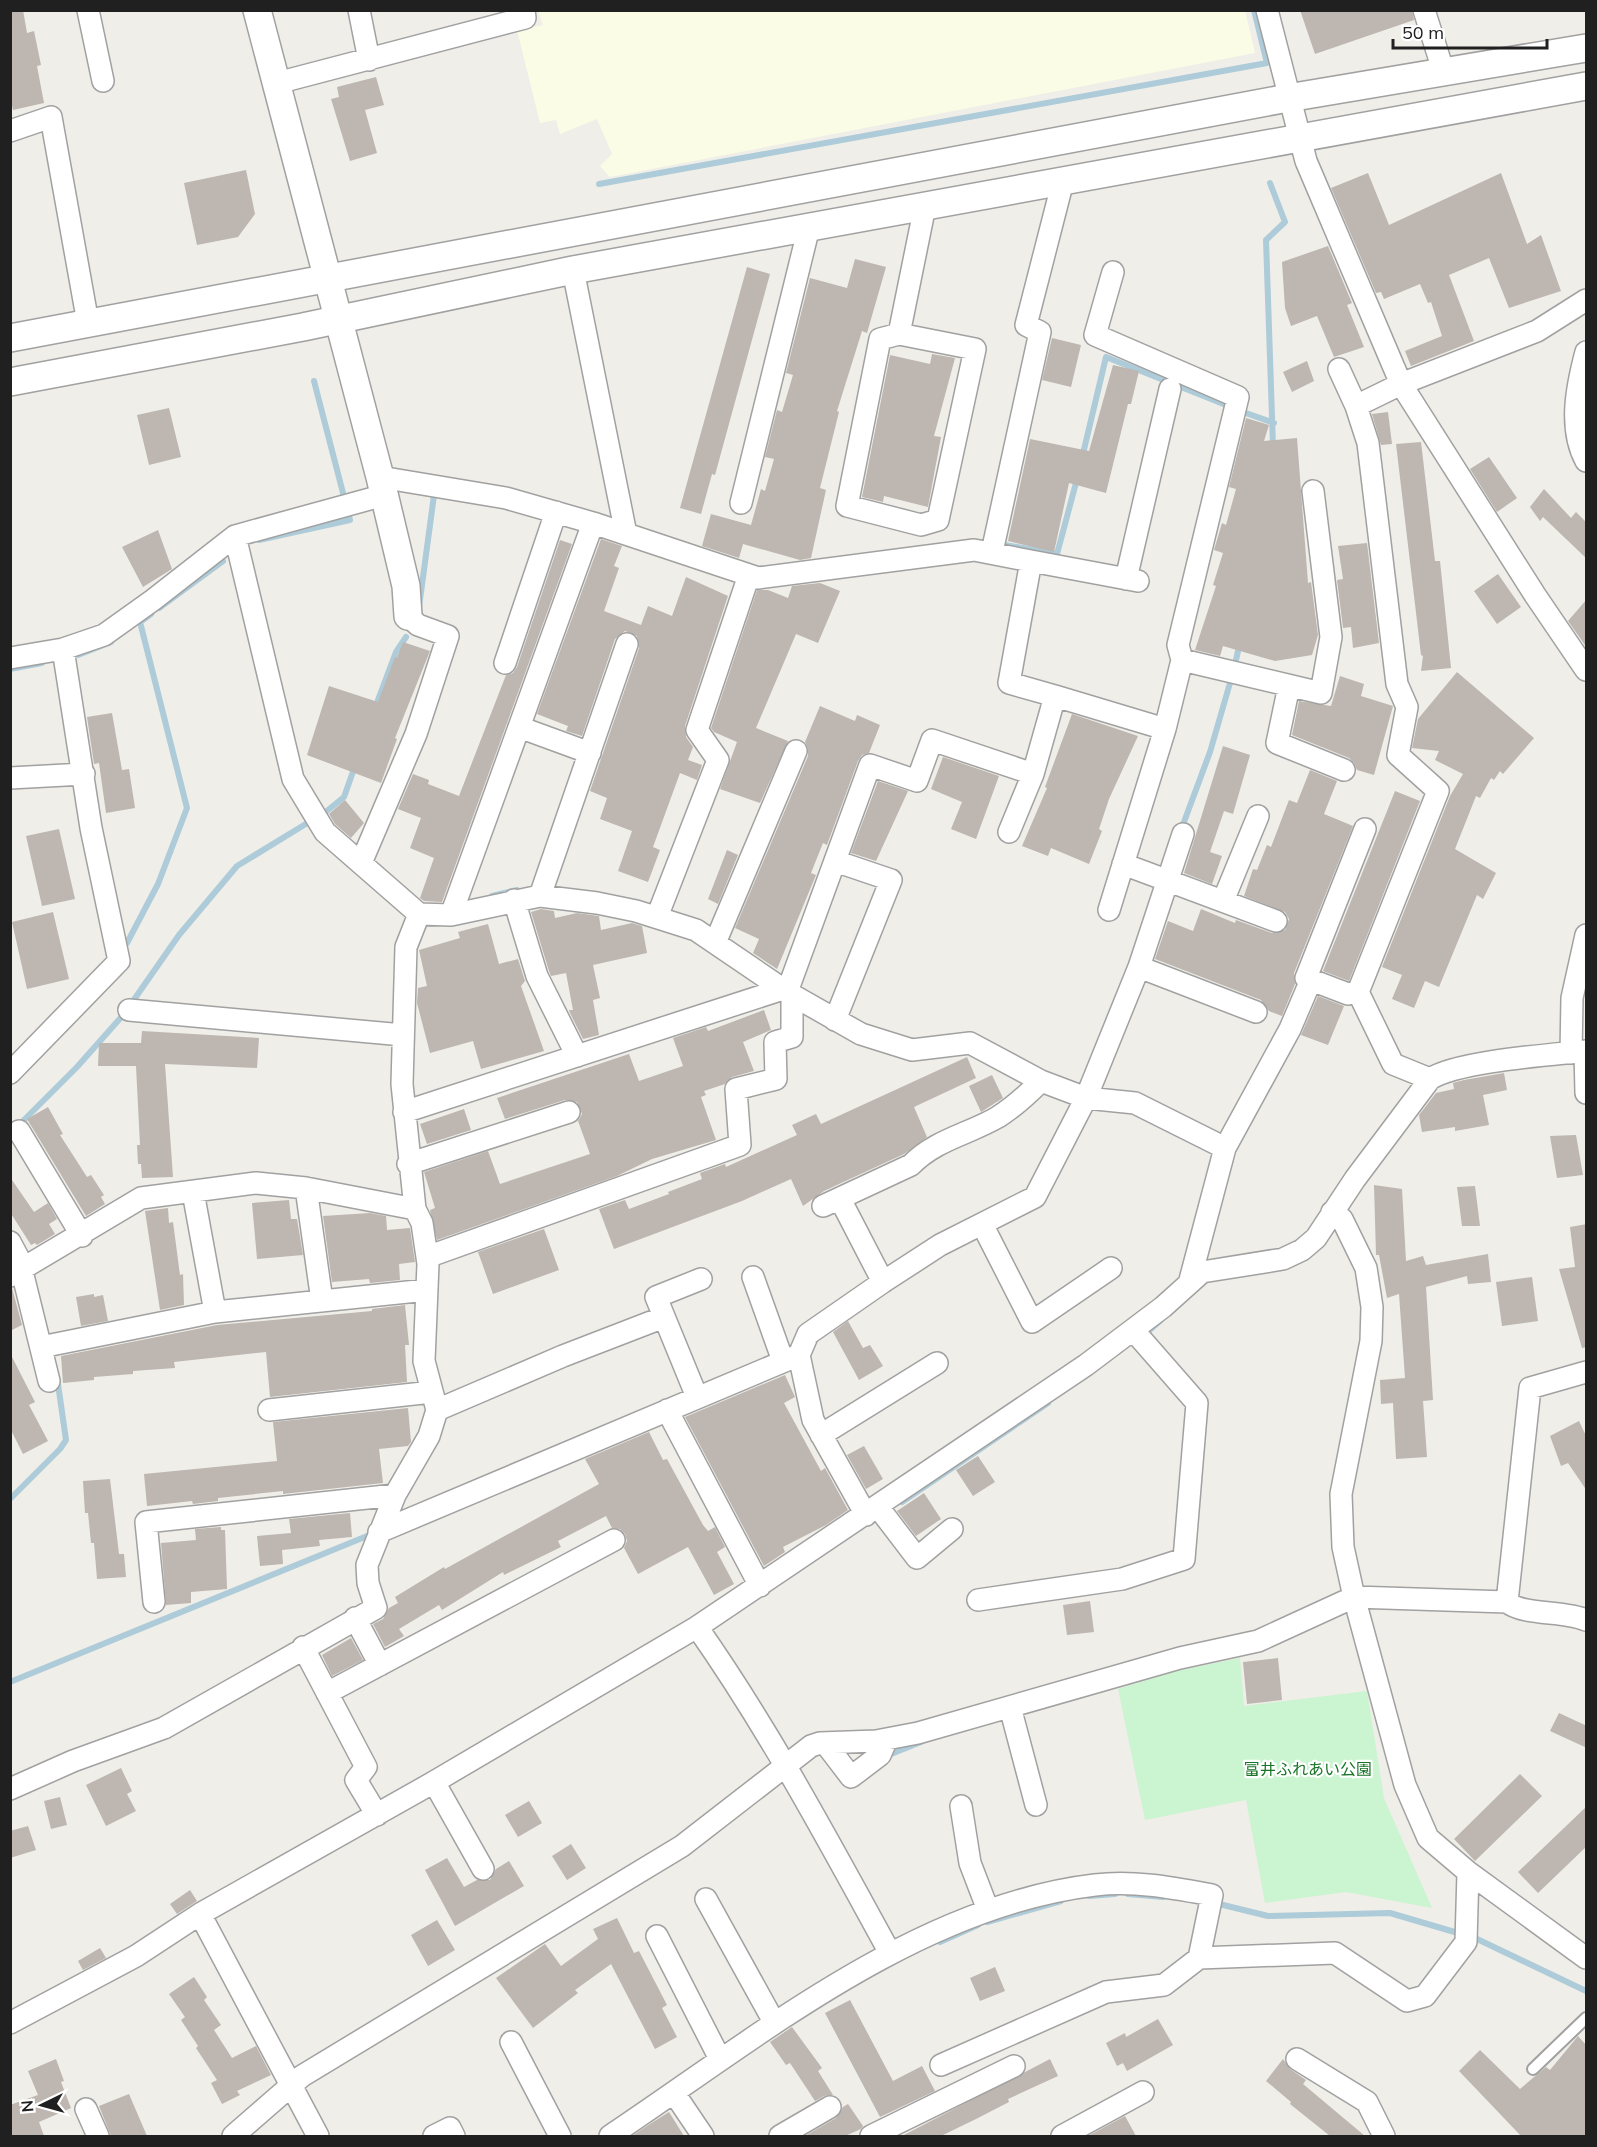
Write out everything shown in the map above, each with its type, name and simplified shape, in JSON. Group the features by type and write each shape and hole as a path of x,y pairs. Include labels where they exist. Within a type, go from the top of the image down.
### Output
{"street":[{"path":"88,10 103,81"},
{"path":"258,10 382,486 406,586 408,616 418,625 448,636 416,734 361,863"},
{"path":"359,10 369,60"},
{"path":"277,83 525,18 524,10"},
{"path":"1267,10 1306,161 1401,384 1522,576 1587,670"},
{"path":"1424,10 1443,70"},
{"path":"10,338 1288,98 1443,70 1587,48"},
{"path":"10,382 339,320 573,270 1587,86"},
{"path":"11,129 51,117 88,323"},
{"path":"992,552 1040,332 1026,325 1063,181"},
{"path":"899,334 926,206"},
{"path":"741,503 809,227"},
{"path":"573,270 626,534"},
{"path":"1109,910 1165,729 1182,660 1178,645 1238,397 1095,335 1113,272"},
{"path":"1356,406 1401,384 1537,331 1587,300"},
{"path":"899,334 975,350 938,520 921,525 847,506 880,339 899,334"},
{"path":"1587,352 1576,387 1577,433 1587,461"},
{"path":"1339,369 1356,406 1368,443 1397,684 1407,707 1398,755 1438,791 1358,992 1393,1064 1430,1079"},
{"path":"10,658 63,649 104,635 235,536 346,505 382,486 506,498 593,523 758,578 974,550 1132,580 1170,389"},
{"path":"1182,660 1321,693 1331,637 1313,491"},
{"path":"505,663 556,512"},
{"path":"452,915 593,523"},
{"path":"235,536 293,779 325,832 419,914 452,915 540,896 597,903 657,917 696,930 787,992 861,1034 912,1050 970,1043 1041,1081 1086,1098 1135,1103 1225,1148"},
{"path":"1031,561 1009,683 1165,729"},
{"path":"657,917 718,759 697,730 749,575"},
{"path":"540,896 627,644"},
{"path":"10,1073 119,961 91,828 63,649"},
{"path":"1289,686 1277,743 1344,770"},
{"path":"1009,832 1033,774 1055,696"},
{"path":"519,727 590,753"},
{"path":"427,1257 740,1145 736,1089 776,1079 775,1042 792,1037 787,992 870,765 917,782 932,740 1033,774"},
{"path":"715,943 796,751"},
{"path":"10,778 84,774"},
{"path":"1223,901 1258,816"},
{"path":"1358,992 1348,994 1306,978 1365,829"},
{"path":"379,1532 791,1358 808,1334 883,1282 940,1245 1035,1197 1086,1098 1139,967 1183,834"},
{"path":"835,861 891,880 835,1020"},
{"path":"1123,864 1276,921"},
{"path":"514,900 537,976 577,1056"},
{"path":"10,1789 73,1761 164,1728 303,1647 376,1608 368,1583 367,1565 395,1495 429,1436 435,1401 424,1361 427,1257 422,1223 415,1209 408,1164 402,1084 406,947 419,914"},
{"path":"1587,935 1572,998 1587,1093"},
{"path":"1139,967 1256,1012"},
{"path":"1190,1280 1225,1148 1314,981"},
{"path":"404,1112 787,992"},
{"path":"129,1010 403,1035"},
{"path":"10,2023 203,1920 377,1815 437,1787 700,1631 760,1586 879,1514 1138,1335 1190,1280 1202,1272 1283,1259 1310,1245 1336,1215 1430,1079 1440,1073 1581,1051"},
{"path":"883,1282 832,1203 911,1165 920,1156 950,1138 998,1117 1024,1098 1041,1081"},
{"path":"408,1164 569,1112"},
{"path":"15,1125 82,1236"},
{"path":"16,1272 82,1236 141,1198 256,1183 306,1188 415,1209"},
{"path":"306,1188 322,1301"},
{"path":"193,1192 215,1312"},
{"path":"1336,1215 1366,1268 1372,1307 1371,1341 1341,1494 1343,1547 1355,1603 1405,1785 1428,1838 1468,1872 1587,1958"},
{"path":"982,1224 1032,1322 1111,1268"},
{"path":"10,1242 16,1272 41,1347 49,1381"},
{"path":"753,1277 791,1358 821,1435 879,1514 917,1558 952,1529"},
{"path":"697,1397 656,1297 702,1279"},
{"path":"41,1347 215,1312 427,1290"},
{"path":"269,1410 435,1401 563,1356 664,1317"},
{"path":"978,1600 1122,1579 1184,1559 1197,1403 1138,1335"},
{"path":"821,1435 937,1363"},
{"path":"1507,1602 1530,1388 1587,1372"},
{"path":"667,1410 760,1586"},
{"path":"154,1602 146,1522 395,1495"},
{"path":"327,1693 614,1540"},
{"path":"233,2136 290,2081 302,2076 682,1846 784,1761 819,1744 887,1739 1012,1714 1180,1658 1258,1641 1355,1603 1507,1602 1515,1608 1572,1613 1587,1620"},
{"path":"355,1618 380,1665"},
{"path":"700,1631 738,1684 784,1761 890,1953"},
{"path":"303,1647 366,1767 356,1780 377,1815"},
{"path":"1012,1714 1036,1804"},
{"path":"819,1744 851,1777 880,1755 887,1739"},
{"path":"437,1787 483,1869"},
{"path":"961,1806 970,1863 988,1910"},
{"path":"941,2065 1106,1992 1164,1985 1199,1958 1335,1953 1407,2001 1425,1996 1466,1936 1468,1872"},
{"path":"610,2136 677,2098 720,2059 774,2022 890,1953 988,1910 1044,1894 1095,1885 1130,1883 1212,1895 1199,1958"},
{"path":"706,1899 774,2022"},
{"path":"203,1920 318,2136"},
{"path":"657,1936 720,2059"},
{"path":"511,2042 560,2136"},
{"path":"1297,2059 1367,2102 1384,2136"},
{"path":"871,2136 1014,2066"},
{"path":"1062,2136 1143,2092"},
{"path":"677,2098 703,2136"},
{"path":"780,2136 830,2107"},
{"path":"86,2109 98,2136"},
{"path":"434,2136 450,2128 454,2136"}],"lane":[{"path":"1533,2069 1587,2018"}],"shaded area":[{"path":"538,10 1245,10 1255,53 610,177 600,166 612,154 597,119 560,134 556,120 540,123 517,30 543,25"}],"green space":[{"name":"富井ふれあい公園","path":"1240,1658 1244,1706 1367,1691 1384,1798 1432,1908 1346,1892 1265,1903 1246,1800 1145,1820 1118,1689 1176,1671"}],"building":[{"path":"10,10 23,10 27,33 34,31 41,65 37,66 44,103 13,110 10,96"},
{"path":"1300,10 1412,10 1414,20 1315,54"},
{"path":"376,77 384,105 365,110 377,153 350,161 331,99 339,97 337,87"},
{"path":"246,170 255,214 238,237 197,245 184,183"},
{"path":"1368,173 1389,225 1501,173 1527,244 1541,235 1561,291 1509,308 1489,258 1449,275 1474,341 1411,366 1405,351 1442,336 1431,302 1428,303 1420,284 1384,299 1381,292 1376,293 1331,188"},
{"path":"1328,246 1352,303 1347,305 1364,347 1334,357 1317,316 1291,326 1285,308 1282,262"},
{"path":"855,259 886,267 867,333 862,331 837,411 839,412 820,488 826,490 811,558 800,560 743,544 739,558 702,546 711,514 751,525 761,489 765,491 774,459 765,457 777,410 782,412 793,375 786,373 810,278 847,288"},
{"path":"747,267 770,274 715,475 712,474 701,514 680,508"},
{"path":"1052,338 1081,345 1071,387 1042,380"},
{"path":"932,354 955,358 934,436 941,437 928,507 884,496 883,502 862,497 890,355 930,364"},
{"path":"1307,361 1314,381 1292,392 1283,372"},
{"path":"1113,365 1139,371 1131,404 1128,404 1106,493 1069,483 1054,552 1008,541 1030,439 1089,451"},
{"path":"169,408 181,457 149,465 137,415"},
{"path":"1388,412 1392,444 1381,445 1372,414"},
{"path":"1246,418 1269,425 1264,441 1297,438 1308,583 1311,582 1318,635 1312,655 1275,661 1223,646 1220,656 1195,650 1216,586 1213,585 1223,553 1214,550 1222,523 1226,525 1236,489 1229,487"},
{"path":"1421,442 1435,561 1440,561 1451,668 1421,671 1423,656 1421,655 1396,444"},
{"path":"1489,457 1517,498 1497,512 1470,469"},
{"path":"1544,489 1571,518 1576,512 1587,523 1587,559 1543,517 1540,521 1530,507"},
{"path":"158,530 172,569 143,587 122,547"},
{"path":"601,539 622,546 614,566 619,568 604,611 641,625 648,606 672,616 686,577 728,596 685,726 686,737 693,747 688,760 702,765 697,780 680,773 653,847 660,850 648,882 618,871 632,831 600,819 607,798 590,791 639,648 637,636 625,631 615,639 582,736 566,731 568,726 537,714"},
{"path":"560,540 572,544 442,902 424,901 420,898 434,858 410,848 421,818 398,809 413,774 429,780 428,784 459,796 506,675 513,673 517,667"},
{"path":"1367,543 1379,643 1353,648 1351,627 1343,628 1337,580 1343,579 1338,546"},
{"path":"1498,574 1521,607 1497,624 1474,591"},
{"path":"820,583 840,591 818,643 796,634 756,728 788,741 760,803 720,789 737,742 714,732 711,728 757,590 768,590 788,598 792,586"},
{"path":"1587,599 1587,648 1568,621"},
{"path":"403,642 430,651 395,738 397,739 381,783 307,755 329,686 378,702"},
{"path":"1457,672 1534,738 1503,774 1500,771 1494,780 1491,778 1480,798 1476,796 1455,849 1496,873 1483,899 1477,895 1439,987 1425,981 1414,1008 1392,999 1402,975 1382,967 1450,796 1463,774 1435,760 1439,751 1412,748 1418,719"},
{"path":"1340,676 1364,684 1361,696 1393,706 1374,775 1357,770 1349,758 1292,735 1299,701 1331,706"},
{"path":"820,706 855,721 857,715 880,725 869,753 862,755 858,761 827,845 823,843 811,873 816,875 777,969 753,953 759,939 735,928 808,756 805,742"},
{"path":"112,713 122,770 129,769 135,808 106,813 99,763 94,764 87,717"},
{"path":"1072,714 1138,736 1109,799 1099,829 1102,831 1089,864 1051,848 1048,856 1022,846 1047,788 1045,787"},
{"path":"1223,746 1250,755 1233,814 1224,811 1210,852 1222,856 1212,884 1184,873"},
{"path":"943,757 999,776 976,839 951,829 962,802 931,789"},
{"path":"1310,770 1337,781 1324,814 1353,826 1294,973 1295,984 1282,1016 1269,1011 1261,1000 1155,959 1168,921 1193,931 1201,909 1235,923 1236,920 1272,933 1285,930 1289,919 1285,912 1244,896 1253,869 1257,870 1267,845 1271,847 1289,800 1297,803"},
{"path":"878,781 908,791 876,861 851,853"},
{"path":"1395,791 1420,801 1349,981 1323,971"},
{"path":"345,800 364,823 351,838 335,824 329,814"},
{"path":"59,829 75,899 42,906 26,836"},
{"path":"727,850 738,855 718,904 708,899"},
{"path":"541,909 554,911 555,918 577,913 599,916 601,930 632,923 642,926 647,953 593,965 600,998 593,1000 599,1035 583,1039 569,1010 573,1010 566,973 551,976 531,912"},
{"path":"53,912 69,979 27,989 12,922"},
{"path":"488,924 499,964 518,959 525,981 521,986 544,1051 481,1069 473,1041 430,1053 417,1003 418,988 427,986 419,950 460,938 458,932"},
{"path":"1318,996 1344,1006 1328,1045 1301,1035"},
{"path":"764,1010 771,1030 743,1042 754,1071 732,1077 725,1084 704,1091 706,1095 701,1097 716,1140 652,1159 617,1176 437,1240 430,1210 435,1208 424,1172 488,1151 500,1184 590,1154 578,1121 582,1114 577,1102 565,1100 505,1119 497,1098 629,1054 639,1081 683,1066 673,1038 706,1027 708,1031"},
{"path":"142,1031 259,1038 257,1068 165,1064 173,1177 142,1178 141,1164 138,1164 137,1145 140,1145 136,1066 98,1066 99,1043 141,1043"},
{"path":"967,1057 976,1078 914,1107 927,1137 904,1154 824,1191 803,1206 791,1179 742,1201 614,1249 599,1209 625,1200 629,1209 669,1194 668,1192 702,1179 700,1173 725,1164 726,1167 797,1135 792,1125 816,1114 821,1124"},
{"path":"1504,1073 1507,1090 1483,1095 1489,1125 1455,1131 1455,1127 1422,1132 1419,1115 1436,1093 1454,1089 1453,1083"},
{"path":"992,1075 1003,1098 981,1112 969,1086"},
{"path":"48,1107 63,1134 60,1135 87,1177 91,1175 104,1195 101,1197 105,1204 86,1216 27,1119"},
{"path":"464,1109 471,1130 427,1144 420,1124"},
{"path":"1576,1135 1583,1175 1557,1178 1550,1136"},
{"path":"10,1177 34,1212 48,1203 57,1219 49,1224 55,1234 37,1245 35,1243 31,1245 10,1212"},
{"path":"1374,1185 1402,1189 1406,1261 1423,1256 1426,1265 1488,1254 1491,1282 1468,1284 1467,1276 1426,1287 1433,1400 1423,1401 1427,1457 1396,1459 1393,1403 1381,1404 1380,1380 1405,1378 1399,1294 1387,1298 1379,1255 1376,1255"},
{"path":"1475,1186 1480,1226 1462,1226 1457,1187"},
{"path":"289,1200 291,1219 297,1219 303,1255 257,1259 252,1203"},
{"path":"168,1208 169,1223 173,1222 180,1275 183,1274 184,1305 160,1310 145,1211"},
{"path":"370,1213 386,1216 387,1230 410,1228 415,1262 399,1264 400,1280 370,1283 369,1279 332,1282 323,1216"},
{"path":"1587,1224 1587,1347 1582,1348 1559,1269 1575,1267 1570,1227"},
{"path":"544,1229 559,1270 493,1294 478,1252"},
{"path":"1532,1277 1538,1321 1502,1326 1496,1282"},
{"path":"12,1288 22,1325 10,1331 10,1289"},
{"path":"94,1294 94,1297 103,1295 108,1321 81,1326 76,1297"},
{"path":"405,1305 409,1345 405,1345 407,1382 270,1397 266,1352 174,1362 175,1368 133,1371 133,1374 94,1377 94,1380 63,1383 61,1356 217,1325 372,1311 372,1309"},
{"path":"848,1321 863,1348 870,1345 883,1366 859,1380 833,1332"},
{"path":"10,1353 35,1402 29,1405 48,1441 23,1454 10,1428"},
{"path":"785,1375 795,1397 784,1403 821,1471 825,1468 848,1510 826,1525 783,1547 785,1552 764,1566 685,1417"},
{"path":"408,1408 411,1442 408,1446 379,1449 383,1483 283,1494 283,1491 218,1498 218,1501 193,1504 192,1501 147,1506 144,1474 277,1461 273,1422"},
{"path":"1579,1421 1587,1438 1587,1491 1568,1463 1561,1466 1550,1436"},
{"path":"649,1432 663,1460 667,1459 703,1525 708,1531 715,1527 725,1547 717,1552 734,1584 714,1595 688,1547 638,1574 624,1548 627,1541 625,1534 620,1529 612,1528 606,1516 558,1541 561,1547 504,1575 503,1572 442,1610 439,1605 399,1629 404,1636 385,1647 373,1624 383,1619 389,1608 398,1603 395,1597 444,1567 445,1569 599,1484 585,1459"},
{"path":"864,1446 883,1479 866,1489 847,1455"},
{"path":"978,1456 995,1482 973,1496 956,1470"},
{"path":"110,1479 119,1554 124,1554 126,1577 97,1579 94,1543 91,1543 88,1513 85,1513 83,1481"},
{"path":"924,1493 941,1519 916,1536 897,1511"},
{"path":"350,1513 352,1537 319,1540 320,1546 282,1550 283,1564 260,1566 257,1536 291,1533 289,1519"},
{"path":"221,1527 221,1530 225,1530 227,1589 191,1592 191,1603 166,1605 161,1543 196,1540 195,1529"},
{"path":"1090,1601 1094,1632 1067,1635 1063,1605"},
{"path":"351,1638 363,1660 332,1676 322,1655"},
{"path":"1278,1658 1282,1700 1247,1704 1243,1662"},
{"path":"1559,1713 1587,1726 1587,1748 1550,1731"},
{"path":"121,1768 132,1791 127,1794 136,1811 106,1826 86,1785"},
{"path":"1520,1774 1542,1796 1475,1861 1454,1839"},
{"path":"60,1797 67,1825 51,1829 44,1801"},
{"path":"529,1801 542,1823 518,1837 505,1815"},
{"path":"1587,1806 1587,1846 1538,1893 1518,1872"},
{"path":"28,1826 36,1850 10,1858 10,1831"},
{"path":"571,1844 586,1868 567,1880 552,1856"},
{"path":"447,1858 464,1887 477,1880 490,1880 496,1869 509,1861 524,1886 455,1926 425,1870"},
{"path":"190,1890 197,1901 177,1914 170,1904"},
{"path":"617,1918 634,1953 639,1951 667,2005 662,2008 677,2037 655,2049 611,1964 575,1990 578,1993 533,2028 496,1978 545,1944 561,1966 598,1939 593,1929"},
{"path":"437,1920 455,1950 428,1966 411,1935"},
{"path":"100,1948 106,1958 83,1970 78,1961"},
{"path":"995,1967 1005,1991 980,2001 970,1978"},
{"path":"194,1977 207,1997 204,2000 221,2025 214,2030 232,2058 256,2046 271,2075 237,2091 240,2095 222,2104 211,2083 217,2080 181,2020 185,2017 169,1994"},
{"path":"850,2000 893,2081 922,2066 935,2091 880,2117 825,2013"},
{"path":"1158,2019 1173,2045 1127,2071 1123,2063 1117,2066 1106,2043 1125,2033 1126,2037"},
{"path":"792,2027 822,2068 818,2071 833,2095 824,2096 815,2101 790,2063 786,2065 770,2042"},
{"path":"1578,2036 1587,2046 1587,2136 1521,2136 1459,2071 1480,2050 1520,2089 1546,2067 1550,2070"},
{"path":"56,2059 64,2081 61,2082 71,2108 39,2122 44,2136 10,2136 10,2105 38,2095 28,2071"},
{"path":"1050,2059 1058,2076 1008,2099 1009,2102 941,2136 902,2136"},
{"path":"1283,2059 1290,2069 1306,2080 1303,2084 1365,2136 1330,2136 1290,2104 1291,2102 1266,2081"},
{"path":"129,2094 147,2136 111,2136 99,2106"},
{"path":"848,2104 863,2126 861,2129 845,2136 805,2136 836,2118 843,2107"},
{"path":"669,2112 684,2136 632,2136 653,2122"},
{"path":"1125,2116 1136,2136 1088,2136"}],"waterway":[{"path":"599,184 1267,63 1254,10"},
{"path":"1270,183 1285,222 1266,240 1273,446"},
{"path":"1082,458 1106,357 1226,405"},
{"path":"259,540 350,520 314,381"},
{"path":"1243,412 1274,423"},
{"path":"1005,545 1057,554 1077,479"},
{"path":"419,607 434,495"},
{"path":"159,608 223,561"},
{"path":"127,943 158,884 187,808 140,622 151,614"},
{"path":"375,708 396,652 406,637"},
{"path":"78,655 111,642"},
{"path":"1236,660 1240,642"},
{"path":"10,669 42,663"},
{"path":"1181,830 1210,752 1230,683"},
{"path":"322,815 344,797 355,766"},
{"path":"18,1126 77,1067 124,1014 179,935 237,866 309,822"},
{"path":"492,896 517,890"},
{"path":"1144,1335 1161,1320"},
{"path":"10,1499 60,1449 66,1440 57,1377"},
{"path":"902,1502 1048,1403"},
{"path":"10,1682 372,1534"},
{"path":"886,1756 921,1742"},
{"path":"1089,1896 1115,1894"},
{"path":"1128,1894 1163,1897"},
{"path":"987,1922 1061,1901"},
{"path":"1219,1904 1268,1916 1390,1913 1475,1938 1586,1991"},
{"path":"940,1942 978,1925"}]}
